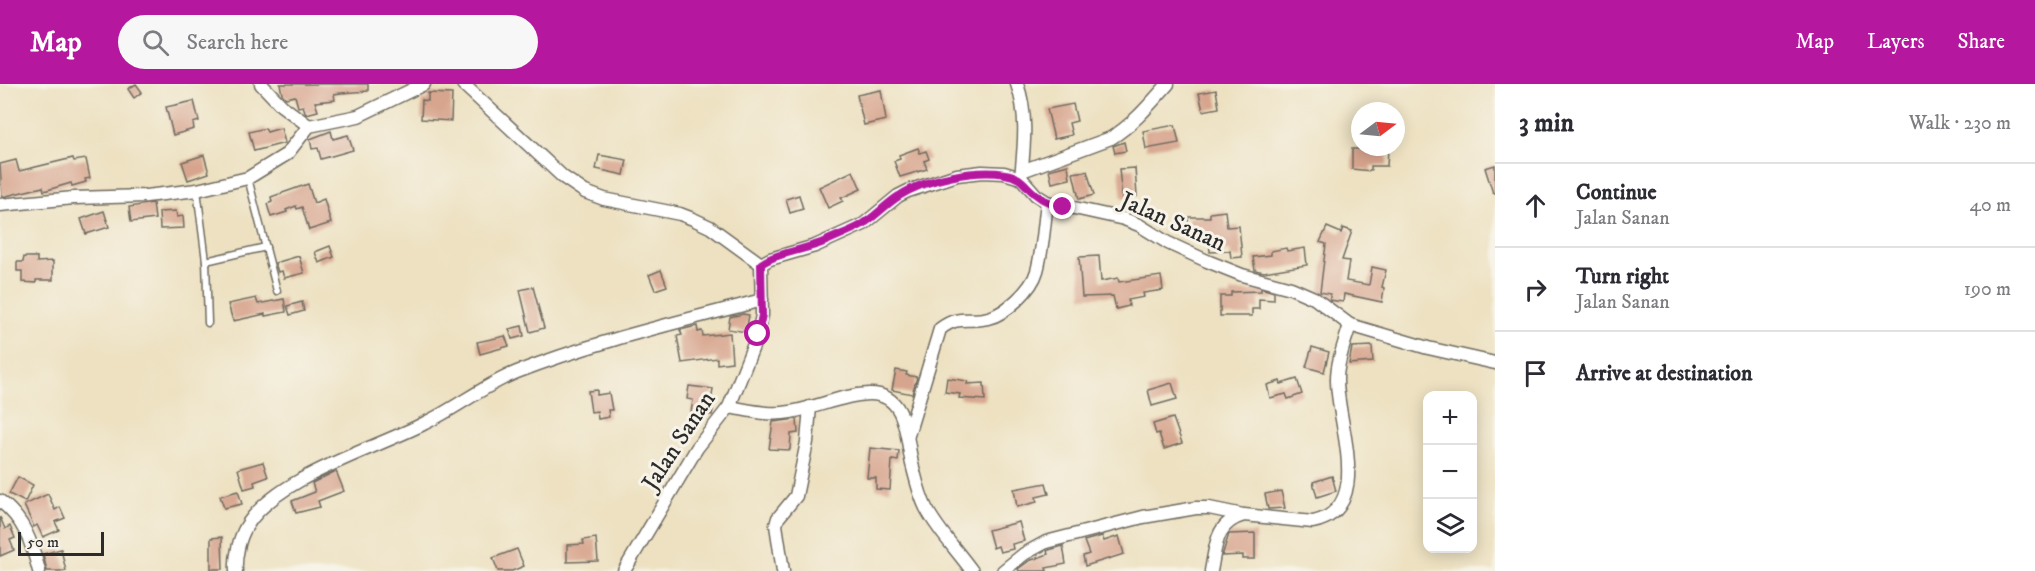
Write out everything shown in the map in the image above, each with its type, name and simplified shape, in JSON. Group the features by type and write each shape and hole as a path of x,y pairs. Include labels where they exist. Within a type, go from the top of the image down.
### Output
{"street":[{"path":"261,84 282,106 309,126"},
{"path":"0,206 74,198 146,196 196,190 248,178 287,154 309,126 358,116 424,84"},
{"path":"463,84 563,177 585,192 604,199 680,214 693,219 710,227 761,264 770,259 815,246 864,224 898,196 929,183 957,175 981,172 1021,174 1112,138 1141,114 1168,84"},
{"path":"1017,84 1023,102 1025,120 1021,174"},
{"name":"Jalan Sanan","path":"1021,174 1035,195 1047,202 1111,215 1139,225 1168,243 1207,261 1242,275 1291,288 1314,298 1350,325 1428,348 1495,363"},
{"path":"908,435 940,329 950,321 981,320 996,316 1009,308 1036,274 1047,202"},
{"name":"Jalan Sanan","path":"624,571 697,448 729,407 758,334 762,315 761,264"},
{"path":"236,571 238,549 246,527 256,513 282,491 303,478 426,423 516,372 588,347 762,300"},
{"path":"1003,571 1024,554 1046,542 1143,517 1196,508 1312,522 1323,520 1331,515 1344,498 1349,480 1337,376 1350,325"},
{"path":"729,407 766,413 785,413 851,396 868,394 884,396 895,404 903,416 922,499 941,531 972,571"},
{"path":"783,571 776,525 778,518 796,496 807,442 810,407"},
{"path":"0,501 16,516 27,531 39,571"},
{"path":"1211,571 1218,536 1225,524 1233,518 1244,515"}],"lane":[{"path":"248,178 277,291"},
{"path":"196,190 206,261 208,323"},
{"path":"206,261 266,247"}],"building":[{"path":"136,84 142,92 134,98 128,89"},
{"path":"280,84 368,84 368,91 334,94 335,100 315,102 318,111 306,114 303,106 298,107 295,96 286,98 282,94"},
{"path":"881,90 886,120 864,125 857,95"},
{"path":"1216,90 1219,108 1203,111 1199,93"},
{"path":"428,93 452,94 451,121 421,119 422,100 428,101"},
{"path":"194,101 199,121 193,123 194,129 173,135 166,107"},
{"path":"1073,104 1077,121 1069,123 1072,135 1054,139 1047,109"},
{"path":"1175,125 1179,143 1146,149 1143,131"},
{"path":"265,128 267,132 281,128 285,143 254,151 249,132"},
{"path":"331,131 333,139 348,135 353,150 321,159 318,148 312,149 310,139"},
{"path":"1124,142 1126,151 1115,153 1113,146"},
{"path":"918,148 920,153 926,151 929,159 924,161 927,169 900,177 894,161 900,159 899,155"},
{"path":"204,155 209,173 188,180 182,162"},
{"path":"599,155 627,160 624,175 596,169"},
{"path":"1352,156 1388,156 1387,166 1371,166 1371,171 1352,169"},
{"path":"73,158 74,161 86,159 90,178 85,179 86,182 72,186 71,183 44,191 43,187 2,197 0,164 16,160 19,171"},
{"path":"1068,165 1070,179 1052,183 1049,170"},
{"path":"1495,165 1495,193 1493,193 1485,168"},
{"path":"1135,168 1137,196 1122,198 1119,169"},
{"path":"853,171 861,189 841,198 843,201 828,208 819,187"},
{"path":"1087,171 1094,195 1079,199 1073,173"},
{"path":"308,184 314,203 324,199 331,223 309,230 302,207 297,209 296,206 286,210 287,212 271,217 267,204 272,202 271,197"},
{"path":"799,195 803,209 790,213 786,199"},
{"path":"153,203 155,219 131,222 129,207"},
{"path":"104,211 109,227 86,234 81,219"},
{"path":"176,211 177,217 183,216 184,228 160,229 159,212"},
{"path":"1225,211 1227,227 1239,226 1242,257 1231,258 1230,251 1210,252 1209,239 1188,239 1188,217 1210,217 1210,213"},
{"path":"1327,227 1341,233 1343,228 1352,231 1342,260 1349,261 1346,281 1369,285 1372,267 1386,270 1382,287 1384,288 1382,302 1344,294 1343,302 1330,300 1330,294 1320,292 1326,244 1320,242"},
{"path":"330,246 334,257 319,263 315,252"},
{"path":"1286,248 1287,251 1305,248 1307,265 1264,272 1255,270 1253,257 1271,255 1271,251"},
{"path":"299,256 304,273 284,278 282,271 278,272 275,263"},
{"path":"1099,256 1101,281 1118,278 1119,282 1161,276 1163,290 1143,293 1144,297 1128,300 1129,306 1116,309 1113,296 1082,297 1079,257"},
{"path":"24,257 37,257 37,262 53,261 53,280 36,280 36,283 22,282 22,271 17,271 17,262 23,262"},
{"path":"661,270 667,286 655,290 649,275"},
{"path":"533,287 544,328 530,332 520,290"},
{"path":"1261,288 1274,292 1274,300 1259,299 1259,309 1252,309 1252,316 1220,316 1220,296 1231,296 1231,292 1261,291"},
{"path":"256,298 258,304 284,299 286,312 233,321 228,304"},
{"path":"302,302 304,311 290,315 287,306"},
{"path":"749,315 746,332 728,329 730,317"},
{"path":"522,326 524,336 512,339 509,329"},
{"path":"697,326 698,332 702,331 703,336 730,333 732,362 717,364 717,358 682,363 677,336 682,335 680,330"},
{"path":"505,336 509,346 480,354 477,342"},
{"path":"1372,346 1373,362 1349,364 1352,347"},
{"path":"1312,347 1329,352 1324,372 1306,367"},
{"path":"896,370 917,377 912,394 892,390"},
{"path":"947,378 968,381 967,384 984,383 985,400 959,398 960,394 945,392"},
{"path":"1297,379 1302,394 1288,399 1286,394 1270,398 1267,385"},
{"path":"1172,383 1177,399 1152,406 1148,390"},
{"path":"689,386 713,389 712,415 691,412 693,400 687,399"},
{"path":"597,390 597,395 609,393 612,410 608,410 609,417 598,419 597,411 591,412 588,391"},
{"path":"1173,418 1182,443 1164,449 1159,433 1156,434 1153,424"},
{"path":"797,419 798,433 791,434 790,450 769,449 773,422"},
{"path":"870,448 899,451 898,461 892,460 890,490 876,489 876,478 867,478"},
{"path":"263,462 268,477 254,482 255,486 244,489 238,469"},
{"path":"336,471 344,491 318,501 320,507 296,513 292,501 315,492 312,483"},
{"path":"1332,476 1336,491 1317,497 1313,482"},
{"path":"18,477 33,485 25,502 9,494"},
{"path":"1046,483 1049,494 1036,497 1037,502 1017,507 1014,489"},
{"path":"238,491 242,504 224,508 220,496"},
{"path":"1281,491 1285,508 1268,509 1265,494"},
{"path":"48,494 55,510 60,507 65,518 55,522 59,530 43,537 37,525 34,527 24,505"},
{"path":"0,517 5,529 10,526 15,538 10,540 14,550 0,556"},
{"path":"1019,522 1024,541 1012,544 1013,549 1000,552 998,546 993,548 988,530"},
{"path":"1255,533 1255,559 1243,559 1243,555 1222,556 1229,534"},
{"path":"1102,536 1104,541 1119,536 1124,554 1085,566 1083,556 1089,554 1084,541"},
{"path":"222,537 223,569 211,569 211,538"},
{"path":"596,538 598,561 567,562 567,545 584,544 583,540"},
{"path":"1063,546 1066,564 1046,568 1047,571 1019,571 1018,569 1029,561 1048,554 1049,550"},
{"path":"61,549 66,571 47,571 43,554"},
{"path":"517,549 524,566 512,571 498,571 493,558"}],"route":[{"path":"758,334 762,315 761,264 770,259 815,246 864,224 898,196 908,191 957,175 981,172 1004,173 1021,178 1035,195 1063,207"}]}
